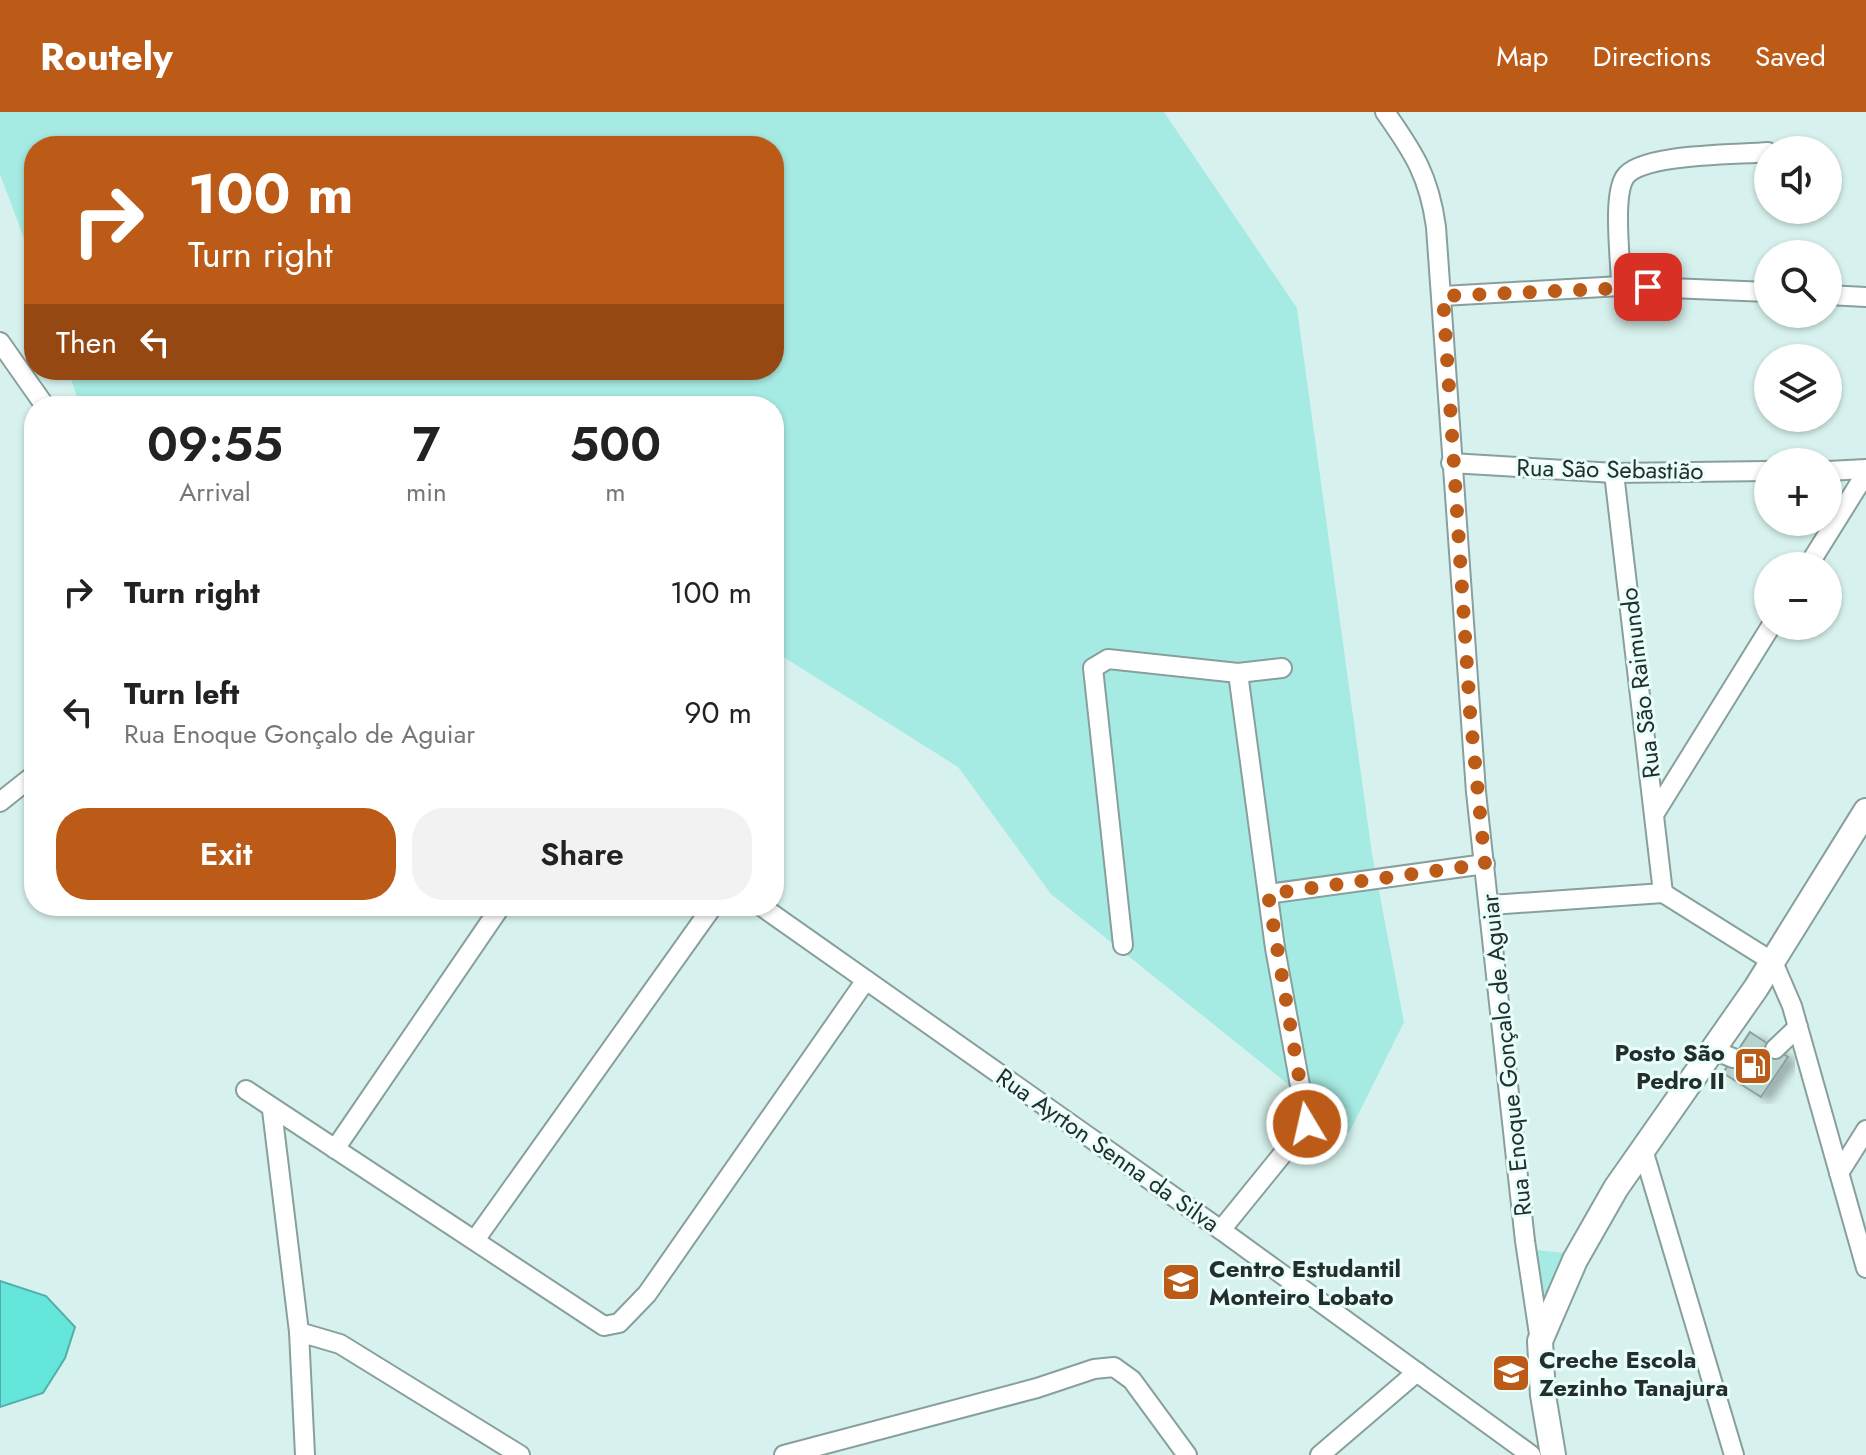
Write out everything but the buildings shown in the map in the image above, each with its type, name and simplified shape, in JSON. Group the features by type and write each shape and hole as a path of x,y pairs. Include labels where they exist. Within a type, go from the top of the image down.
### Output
{"main road":[{"path":"1553,1455 1543,1395 1540,1341 1554,1302 1593,1225 1722,1053 1773,962 1866,811"}],"street":[{"name":"Rua Enoque Gonçalo de Aguiar","path":"1385,112 1420,162 1431,194 1443,296 1451,463 1472,738 1522,1211 1540,1341"},
{"path":"1621,286 1620,192 1632,170 1651,162 1754,153"},
{"path":"1443,296 1621,286 1754,291"},
{"path":"1842,296 1866,297"},
{"path":"0,342 24,376"},
{"name":"Rua São Sebastião","path":"1451,463 1614,473 1754,471"},
{"path":"1842,471 1866,471"},
{"path":"1817,552 1866,471"},
{"name":"Rua São Raimundo","path":"1614,473 1663,893"},
{"path":"1655,813 1762,640"},
{"path":"1123,945 1093,668 1099,661 1108,659 1238,673 1282,668"},
{"path":"1221,1230 1307,1124 1268,894 1238,673"},
{"path":"0,802 24,783"},
{"path":"1268,894 1485,864"},
{"path":"1491,905 1663,893 1773,962 1798,1027 1866,1268"},
{"path":"335,1149 494,916"},
{"path":"475,1240 706,916"},
{"name":"Rua Ayrton Senna da Silva","path":"775,916 1221,1230 1531,1455"},
{"path":"246,1090 604,1326 619,1323 647,1294 866,980"},
{"path":"1775,1049 1798,1027"},
{"path":"272,1110 299,1332 305,1455"},
{"path":"1839,1173 1866,1130"},
{"path":"1644,1153 1734,1455"},
{"path":"299,1332 340,1344 492,1448 520,1455"},
{"path":"784,1455 814,1452 1094,1369 1114,1367 1132,1380 1187,1455"},
{"path":"1320,1455 1417,1372"},
{"path":"1498,1455 1513,1442"}],"shaded area":[{"path":"0,112 1164,112 1297,308 1372,854 1404,1022 1349,1133 1051,894 958,767 784,657 784,396 77,396 71,380 784,380 784,136 24,136 24,238 0,174"},
{"path":"1536,1250 1566,1253 1543,1303"},
{"path":"0,1281 46,1296 75,1327 65,1358 43,1393 0,1407"}],"tunnel":[{"path":"1733,1058 1746,1061 1775,1049"}],"place":[{"name":"Posto São Pedro II","path":"1753,1066"},
{"name":"Centro Estudantil Monteiro Lobato","path":"1181,1282"},
{"name":"Creche Escola Zezinho Tanajura","path":"1511,1373"}],"route":[{"path":"1307,1124 1268,894 1485,864 1476,792 1451,463 1443,296 1648,287"}]}
